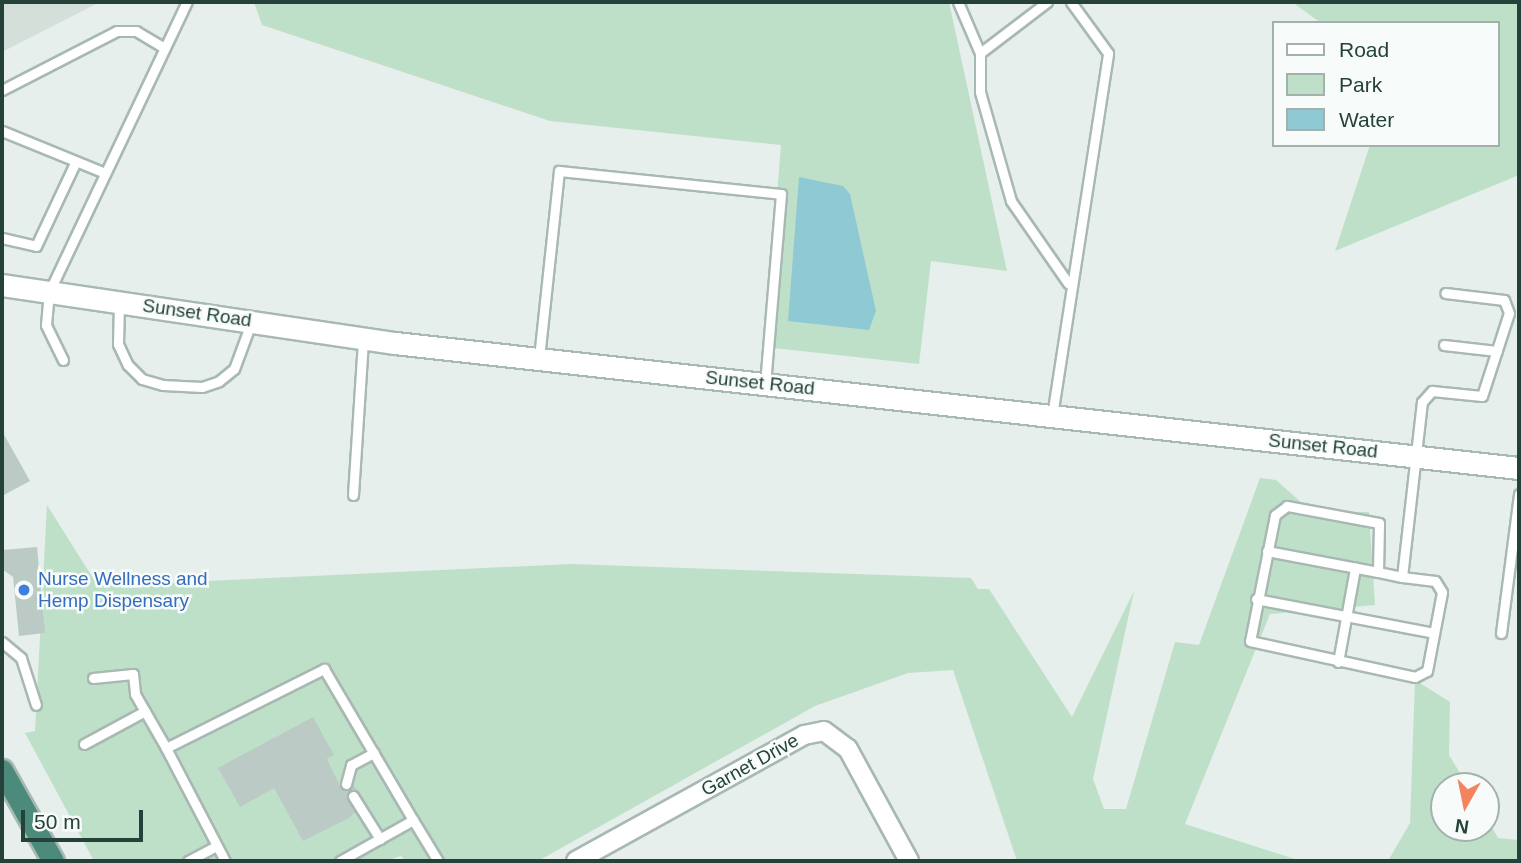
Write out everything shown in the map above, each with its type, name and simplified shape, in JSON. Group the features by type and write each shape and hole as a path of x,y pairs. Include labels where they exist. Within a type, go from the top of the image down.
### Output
{"highway":[{"path":"2,770 53,861"}],"street":[{"name":"Sunset Road","path":"2,285 363,338 1519,468"},
{"name":"Garnet Drive","path":"576,861 804,735 824,731 848,749 909,861"}],"lane":[{"path":"63,360 46,325 49,292 163,47 187,2"},
{"path":"958,2 980,53 980,92 1011,201 1068,283"},
{"path":"980,53 1047,2"},
{"path":"1052,416 1068,283 1108,53 1071,2"},
{"path":"2,90 117,31 136,31 163,47"},
{"path":"2,131 105,173"},
{"path":"2,237 36,246 75,163"},
{"path":"539,358 559,171 781,194 765,383"},
{"path":"1402,577 1422,402 1433,391 1482,396 1508,313 1504,300 1446,293"},
{"path":"119,302 118,344 128,365 142,379 163,385 202,387 219,381 233,369 251,321"},
{"path":"353,495 363,338"},
{"path":"1444,345 1496,351"},
{"path":"1501,633 1519,494"},
{"path":"1267,551 1438,584 1434,633 1423,676 1253,646 1249,630 1275,515 1287,506 1373,520 1383,530 1378,572"},
{"path":"1338,662 1355,568"},
{"path":"1256,599 1434,633"},
{"path":"2,645 21,658 36,705"},
{"path":"166,748 324,669 439,861"},
{"path":"93,678 133,674 145,711 225,861"},
{"path":"83,744 145,711"},
{"path":"346,784 351,765 373,753"},
{"path":"353,796 380,839"},
{"path":"340,861 413,820"},
{"path":"188,861 216,846"}],"shaded area":[{"path":"2,2 100,2 2,52"}],"green space":[{"path":"254,2 949,2 1007,271 931,261 919,364 765,347 781,145 550,121 262,25"},
{"path":"1292,2 1519,2 1519,175 1335,251 1369,147 1500,147 1500,21 1318,21"},
{"path":"1260,478 1276,480 1311,511 1369,512 1375,605 1270,614 1185,824 1301,861 1017,861 953,670 908,673 815,706 538,861 405,861 401,856 386,861 94,861 25,733 35,731 47,505 98,586 571,564 971,578 978,589 989,589 1072,717 1134,591 1093,779 1104,809 1126,809 1175,642 1199,645"},
{"path":"1415,680 1450,702 1449,755 1459,772 1430,772 1430,842 1500,842 1500,838 1519,840 1519,861 1388,861 1410,823"}],"water":[{"path":"799,177 843,186 850,194 876,311 869,330 788,321"}],"building":[{"path":"2,431 30,481 2,496"},
{"path":"37,547 45,633 19,636 13,577 2,569 2,550"},
{"path":"313,717 334,755 327,759 341,788 353,784 357,790 347,793 355,812 349,818 303,841 274,788 240,807 218,768"}],"place":[{"name":"Nurse Wellness and Hemp Dispensary","path":"24,590"}]}
